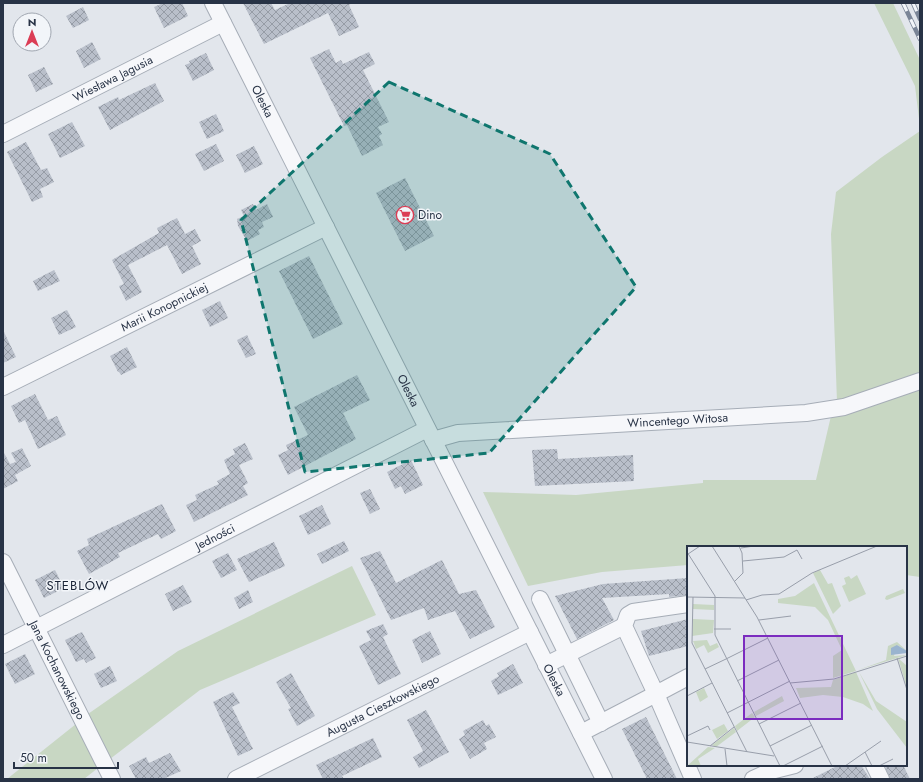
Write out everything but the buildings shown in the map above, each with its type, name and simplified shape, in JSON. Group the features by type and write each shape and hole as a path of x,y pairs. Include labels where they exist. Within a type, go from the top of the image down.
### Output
{"street":[{"name":"Oleska","path":"213,3 604,779"},
{"name":"Wiesława Jagusia","path":"3,134 223,23"},
{"name":"Marii Konopnickiej","path":"3,388 326,227"},
{"name":"Wincentego Witosa","path":"430,435 806,413 844,407 920,381"},
{"name":"Jedności","path":"3,645 430,435"},
{"name":"Jana Kochanowskiego","path":"3,562 112,779"},
{"path":"540,599 601,722"},
{"path":"546,665 624,626 628,615 633,612 687,604"},
{"path":"624,626 684,749 687,759"},
{"name":"Augusta Cieszkowskiego","path":"236,779 530,632"},
{"path":"581,733 687,678"},
{"path":"689,766 693,779"},
{"path":"753,779 771,771 791,766"},
{"path":"874,766 881,779"}],"highlighted area":[{"path":"389,82 550,154 636,287 489,453 305,472 241,220"}],"green space":[{"path":"874,3 893,3 920,60 920,127 915,86"},
{"path":"920,131 920,374 837,402 831,234 836,192 882,157"},
{"path":"920,388 920,577 907,575 907,546 687,546 687,565 602,572 528,586 483,492 576,495 703,483 703,480 816,480 831,416"},
{"path":"352,566 376,615 200,690 110,759 88,714 178,651"},
{"path":"76,724 98,768 84,779 7,779"}],"railway":[{"path":"903,3 920,39"},
{"path":"913,3 920,19"}],"place":[{"name":"Dino","path":"405,215"}],"district":[{"name":"STEBLÓW","path":"78,585"}]}
